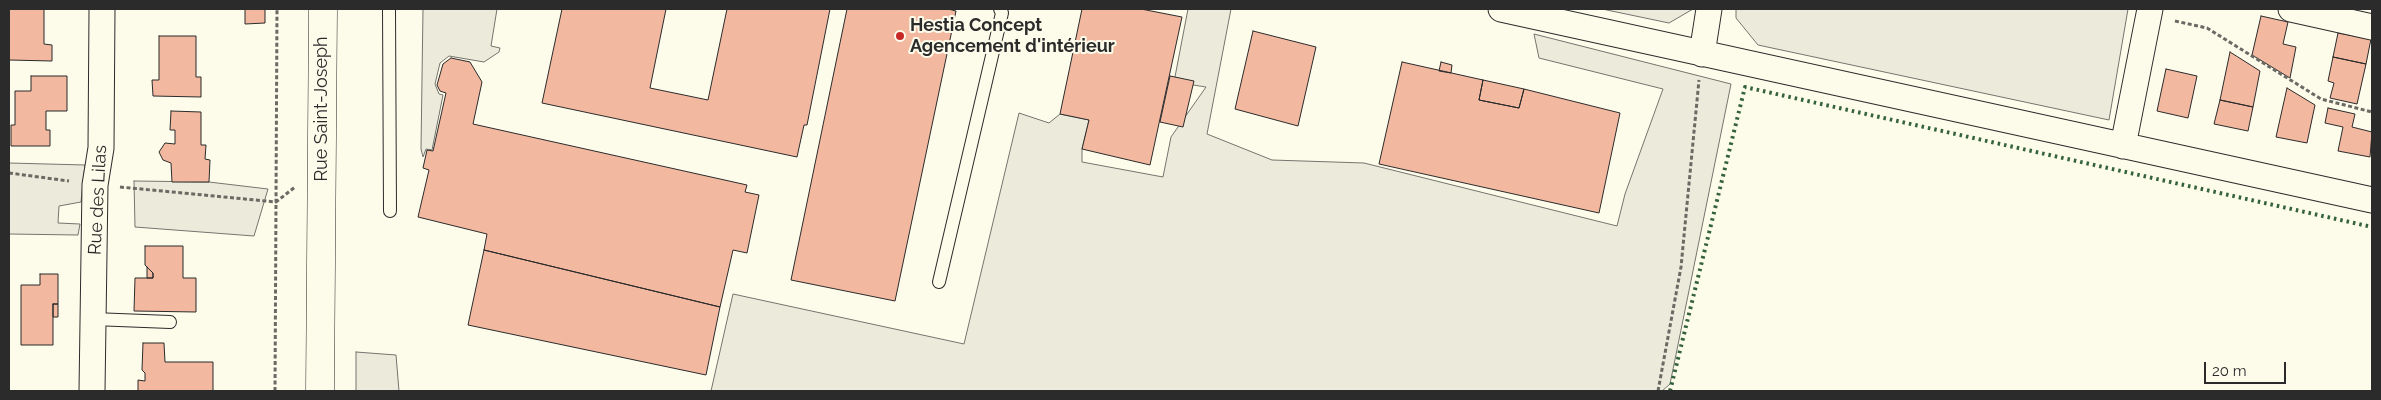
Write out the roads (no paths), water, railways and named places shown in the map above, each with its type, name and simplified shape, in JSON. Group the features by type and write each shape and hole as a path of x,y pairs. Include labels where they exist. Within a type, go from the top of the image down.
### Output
{"street":[{"name":"Rue des Lilas","path":"92,391 95,185 101,148 102,9"},
{"name":"Rue Saint-Joseph","path":"320,391 323,9"},
{"path":"1501,9 2372,200"},
{"path":"1702,54 1710,9"},
{"path":"2123,146 2150,9"},
{"path":"2291,9 2372,27"}],"lane":[{"path":"389,9 390,211"},
{"path":"939,282 1002,13 1000,9"},
{"path":"94,319 170,322"}],"place":[{"name":"Hestia Concept Agencement d'intérieur","path":"900,36"}]}
